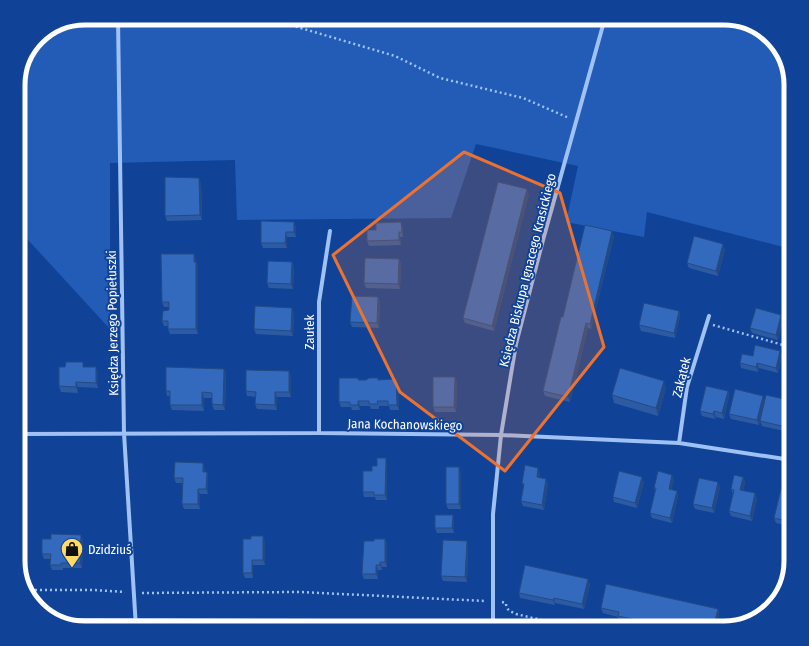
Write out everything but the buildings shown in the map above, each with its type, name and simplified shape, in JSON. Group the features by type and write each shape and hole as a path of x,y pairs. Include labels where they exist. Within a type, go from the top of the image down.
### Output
{"street":[{"name":"Księdza Jerzego Popiełuszki","path":"118,25 124,433 136,620"},
{"name":"Księdza Biskupa Ignacego Krasickiego","path":"493,621 493,514 501,435 516,344 603,25"},
{"name":"Zaułek","path":"319,433 319,302 330,231"},
{"name":"Zakątek","path":"679,443 687,387 709,316"},
{"name":"Jana Kochanowskiego","path":"25,434 319,433 501,435 679,443 784,459"},
{"path":"73,620 320,621"}],"path":[{"path":"291,25 395,56 440,78 523,98 577,121"},
{"path":"707,324 783,345"},
{"path":"32,590 94,590 135,593 300,592 493,601 506,603 508,610 516,614 546,621"}],"highlighted area":[{"path":"464,152 560,193 604,347 505,471 400,392 333,255"}],"shaded area":[{"path":"85,25 724,25 744,28 754,33 772,48 778,58 782,69 784,85 784,247 647,212 644,237 566,222 578,166 476,144 451,218 237,220 235,160 110,163 110,329 25,237 25,81 27,69 37,48 51,35 62,30 73,26"}],"place":[{"name":"Dzidziuś","path":"72,568"}]}
